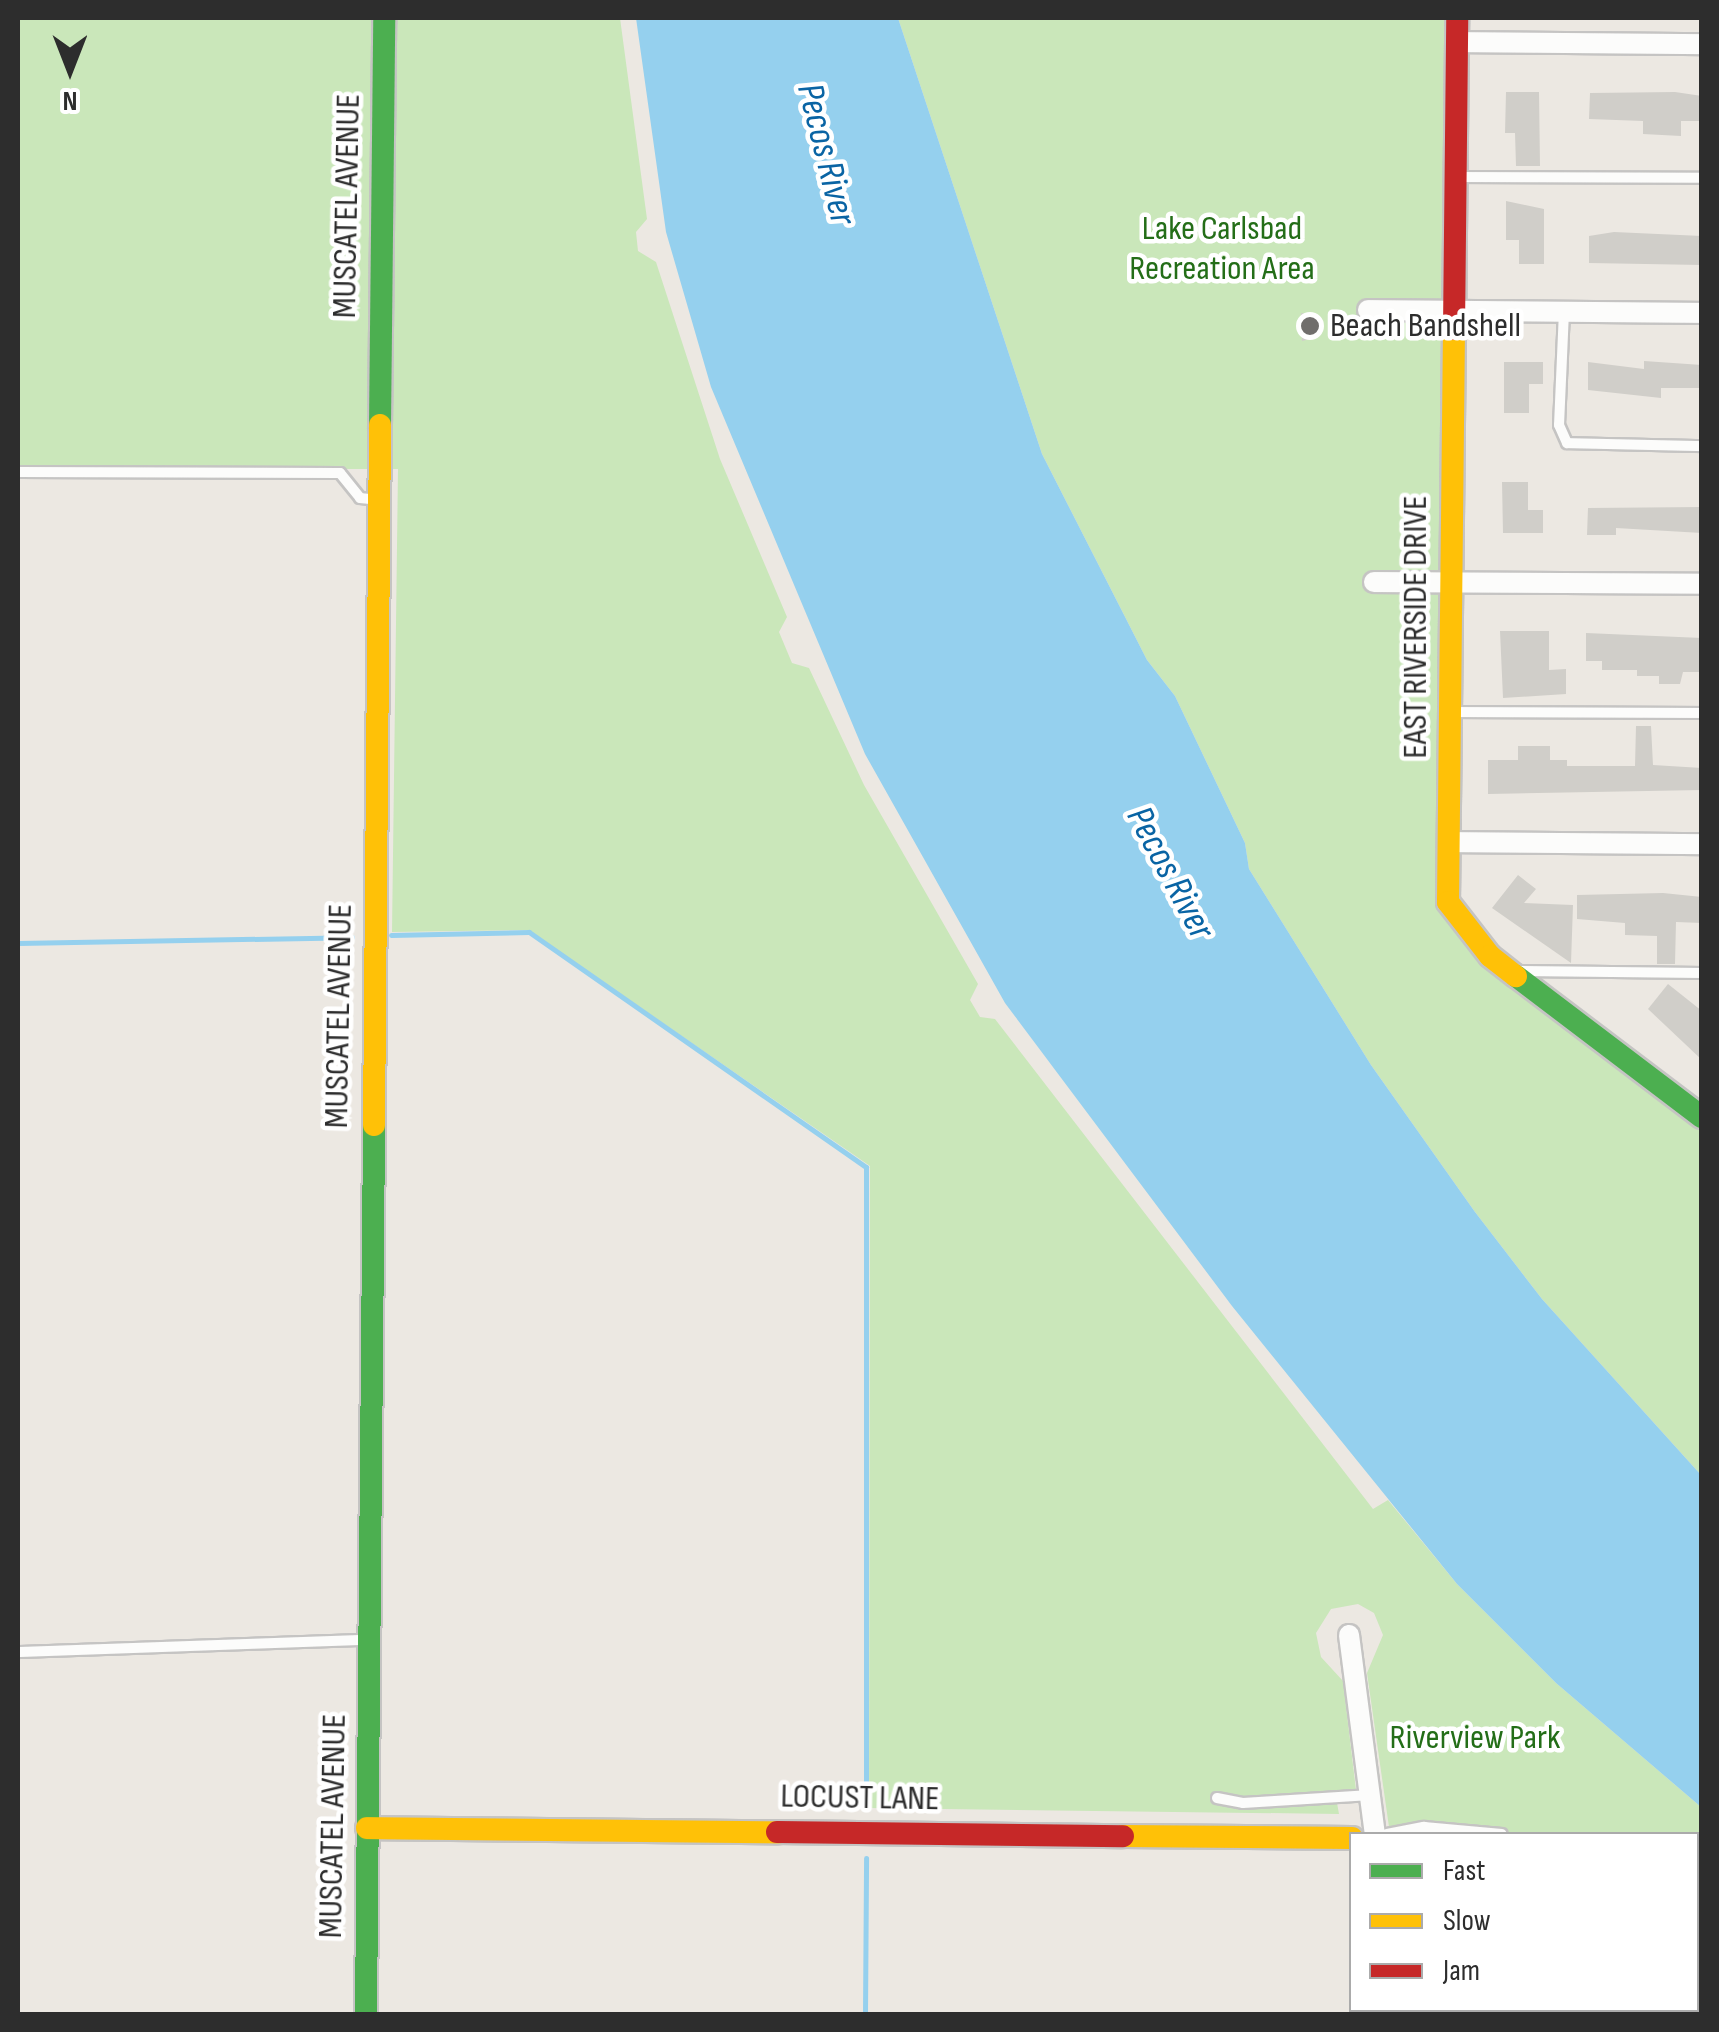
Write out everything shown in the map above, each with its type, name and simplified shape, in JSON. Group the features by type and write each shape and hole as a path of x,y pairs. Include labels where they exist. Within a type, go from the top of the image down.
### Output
{"street":[{"name":"MUSCATEL AVENUE","path":"366,2014 384,18"},
{"name":"EAST RIVERSIDE DRIVE","path":"1457,18 1449,842 1454,914 1510,970 1692,1101 1702,1117"},
{"path":"1457,42 1702,44"},
{"path":"1368,310 1702,313"},
{"path":"1374,582 1702,584"},
{"path":"1449,842 1702,844"},
{"path":"1349,1635 1374,1832"},
{"name":"LOCUST LANE","path":"368,1828 1349,1838"}],"lane":[{"path":"1455,176 1702,178"},
{"path":"1564,311 1560,426 1567,442 1702,446"},
{"path":"18,472 340,473 360,498 379,500"},
{"path":"1450,712 1702,713"},
{"path":"1510,970 1702,973"},
{"path":"18,1652 370,1640"},
{"path":"1217,1798 1243,1804 1372,1795"},
{"path":"1398,1832 1424,1827 1480,1832"}],"green space":[{"name":"Riverview Park","path":"18,18 620,18 647,219 636,232 638,251 656,262 720,459 787,617 779,632 792,663 809,668 864,785 978,984 970,1000 980,1017 995,1019 1373,1509 1388,1500 1457,1584 1556,1683 1701,1807 1701,2014 1390,2014 1699,2012 1699,1832 1390,1832 1367,1673 1383,1635 1374,1613 1358,1604 1331,1609 1316,1633 1321,1657 1343,1681 1356,1790 1335,1792 1339,1814 869,1808 870,1166 528,930 392,932 398,469 18,469"},
{"name":"Lake Carlsbad Recreation Area","path":"898,18 1457,18 1454,914 1701,1117 1701,1475 1542,1299 1475,1212 1371,1065 1249,869 1245,843 1175,696 1147,660 1042,454"}],"water":[{"name":"Pecos River","path":"636,18 898,18 1042,454 1147,660 1175,696 1245,843 1249,869 1371,1065 1475,1212 1542,1299 1701,1475 1701,1807 1556,1683 1457,1584 1232,1306 1005,1003 865,754 711,387 666,232"}],"building":[{"path":"1506,92 1539,92 1540,166 1516,166 1515,133 1505,133"},
{"path":"1675,92 1702,96 1702,121 1681,121 1681,136 1643,134 1643,121 1589,119 1590,93"},
{"path":"1506,201 1544,209 1544,264 1519,264 1519,240 1506,240"},
{"path":"1614,232 1702,236 1702,265 1589,263 1589,236"},
{"name":"Beach Bandshell","path":"1301,313 1318,316 1319,337 1302,341"},
{"path":"1644,361 1702,365 1702,388 1661,388 1661,398 1588,390 1588,362 1644,369"},
{"path":"1504,362 1543,362 1543,384 1529,384 1529,413 1504,413"},
{"path":"1502,482 1528,482 1528,510 1543,510 1543,533 1503,533"},
{"path":"1702,507 1702,533 1616,528 1616,535 1587,535 1588,508"},
{"path":"1500,631 1549,631 1549,670 1566,669 1566,694 1503,698"},
{"path":"1586,633 1702,638 1702,672 1683,672 1680,684 1659,684 1659,676 1637,676 1637,670 1602,670 1602,661 1586,661"},
{"path":"1636,726 1651,726 1653,765 1702,768 1702,790 1488,794 1488,760 1518,760 1518,746 1550,746 1550,760 1567,760 1567,766 1635,766"},
{"path":"1518,875 1536,889 1524,903 1573,905 1571,963 1492,908"},
{"path":"1663,893 1702,897 1702,923 1676,922 1675,964 1657,964 1657,936 1625,935 1625,923 1577,919 1577,895"},
{"path":"1668,984 1702,1011 1702,1060 1648,1009"}],"waterway":[{"path":"391,935 529,932 866,1167 866,1808"},
{"path":"18,943 352,937"},
{"path":"865,2014 866,1858"}],"traffic: fast":[{"path":"380,425 384,18"},
{"path":"1516,976 1702,1117"},
{"path":"366,2014 374,1125"}],"traffic: slow":[{"path":"1454,329 1448,902 1490,956 1516,976"},
{"path":"374,1125 380,425"},
{"path":"367,1828 777,1832"},
{"path":"1123,1836 1349,1838"}],"traffic: jam":[{"path":"1454,329 1457,18"},
{"path":"777,1832 1123,1836"}],"place":[{"name":"Beach Bandshell","path":"1310,326"}]}
